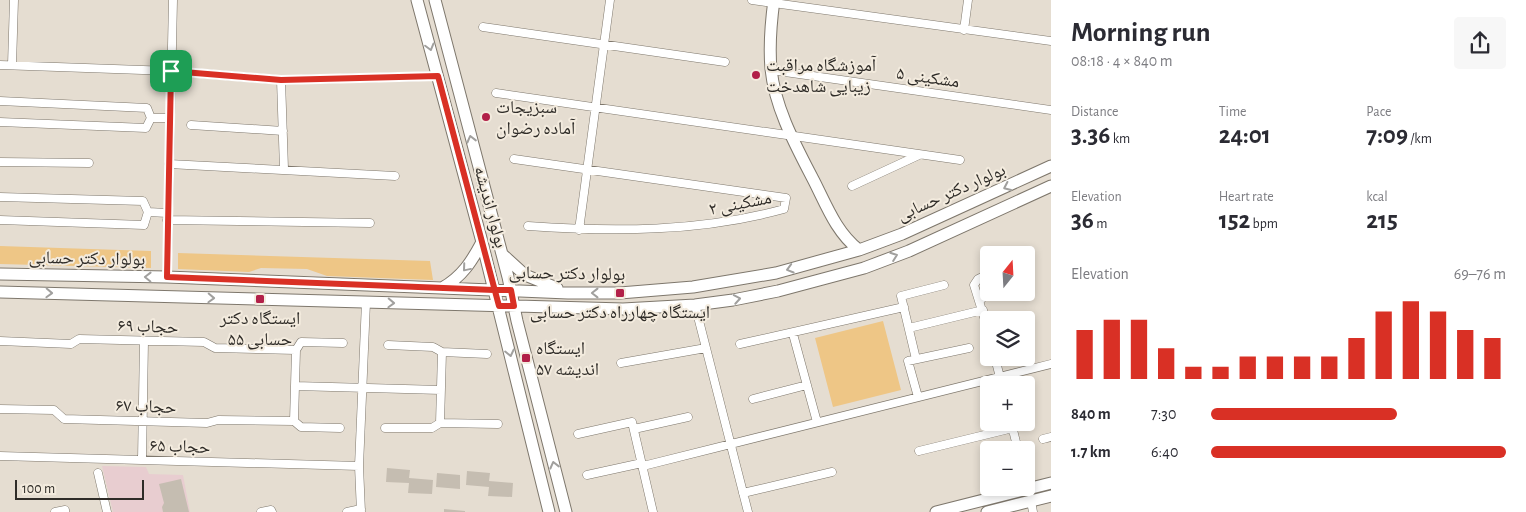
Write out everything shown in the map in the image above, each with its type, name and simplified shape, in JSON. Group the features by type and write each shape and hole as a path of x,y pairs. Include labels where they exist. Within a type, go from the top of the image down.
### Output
{"main road":[{"name":"بولوار اندیشه","path":"417,0 499,306 549,512"},
{"name":"بولوار اندیشه","path":"435,0 502,254 566,512"},
{"path":"773,1 770,36 771,70 779,104 790,135 836,226 851,244 859,250"},
{"name":"بولوار دکتر حسابی","path":"0,274 167,277 620,293 717,283 776,273 859,250 902,234 1051,166"},
{"name":"بولوار دکتر حسابی","path":"0,292 623,309 695,305 778,291 864,268 909,251 1051,186"},
{"path":"836,226 840,246 837,256"},
{"path":"442,288 453,282 467,268 482,242"},
{"path":"502,254 525,274 540,282 568,292"},
{"path":"1035,484 1051,483"},
{"path":"936,512 956,510 996,496"},
{"path":"987,512 1032,507 1051,496"}],"street":[{"path":"12,66 14,0"},
{"path":"167,277 173,0"},
{"path":"528,226 579,230 610,0"},
{"path":"752,0 773,1 1051,42"},
{"path":"964,30 968,0"},
{"path":"483,27 725,62"},
{"path":"0,65 171,71 281,80 438,76"},
{"name":"مشکینی ۵","path":"771,70 1051,110"},
{"path":"281,80 284,169"},
{"path":"496,93 960,160"},
{"path":"0,101 147,108 150,118 146,128 0,122"},
{"path":"150,118 170,118"},
{"path":"191,126 283,131"},
{"path":"852,186 919,155"},
{"path":"514,159 586,171"},
{"path":"0,162 89,163"},
{"path":"169,164 395,176"},
{"name":"مشکینی ۲","path":"579,230 654,230 708,225 753,218 784,209 786,198 586,171"},
{"path":"0,197 143,201 148,212 144,225 0,220"},
{"path":"148,212 167,216 370,223"},
{"path":"910,328 983,310 974,285 980,278"},
{"path":"916,359 901,296 944,285"},
{"path":"347,512 361,510 359,466 366,302"},
{"path":"695,305 748,512"},
{"path":"740,344 792,334 904,307"},
{"path":"792,334 818,422"},
{"name":"حجاب ۶۹","path":"0,341 71,344 79,339 204,342 215,348 296,350"},
{"path":"142,460 144,341"},
{"path":"294,421 296,350 301,342 343,344"},
{"path":"388,345 434,347 442,352 487,354"},
{"path":"621,363 706,348"},
{"path":"918,397 908,361 969,348"},
{"path":"440,423 442,352"},
{"path":"997,366 1000,376 1051,364"},
{"path":"587,475 730,444 980,381"},
{"path":"753,399 807,385"},
{"path":"295,386 441,390"},
{"name":"حجاب ۶۷","path":"0,409 54,410 64,419 207,423 218,420 294,421 301,427 340,428"},
{"path":"578,434 688,417"},
{"path":"385,428 432,428 440,423 498,424"},
{"path":"633,425 653,512"},
{"path":"919,451 991,431"},
{"name":"حجاب ۶۵","path":"0,456 359,466"},
{"path":"743,494 832,472"},
{"path":"98,473 107,512"},
{"path":"55,512 65,511"},
{"path":"261,512 271,511"}],"shaded area":[{"path":"0,246 151,251 151,268 0,264"},
{"path":"178,253 430,261 433,280 327,276 307,269 261,268 249,272 178,269"},
{"path":"883,321 901,390 833,407 815,338"},
{"path":"102,466 146,467 149,474 183,475 190,512 113,512"}],"building":[{"path":"387,468 410,470 409,478 433,480 432,494 408,493 409,483 386,482"},
{"path":"467,471 490,473 489,481 513,483 512,497 488,496 489,487 466,485"},
{"path":"437,473 460,475 460,489 436,487"},
{"path":"181,479 189,512 163,512 162,507 164,503 159,484"},
{"path":"444,509 465,511 465,512 444,512"}],"place":[{"name":"آموزشگاه مراقبت زیبایی شاهدخت","path":"756,75"},
{"name":"سبزیجات آماده رضوان","path":"486,117"},
{"name":"ایستگاه چهارراه دکتر حسابی","path":"620,293"},
{"name":"ایستگاه دکتر حسابی ۵۵","path":"260,299"},
{"name":"ایستگاه اندیشه ۵۷","path":"526,358"}],"route":[{"path":"171,71 167,277 494,290 511,290 514,306 499,306 494,290 438,76 281,80 171,71"}]}
